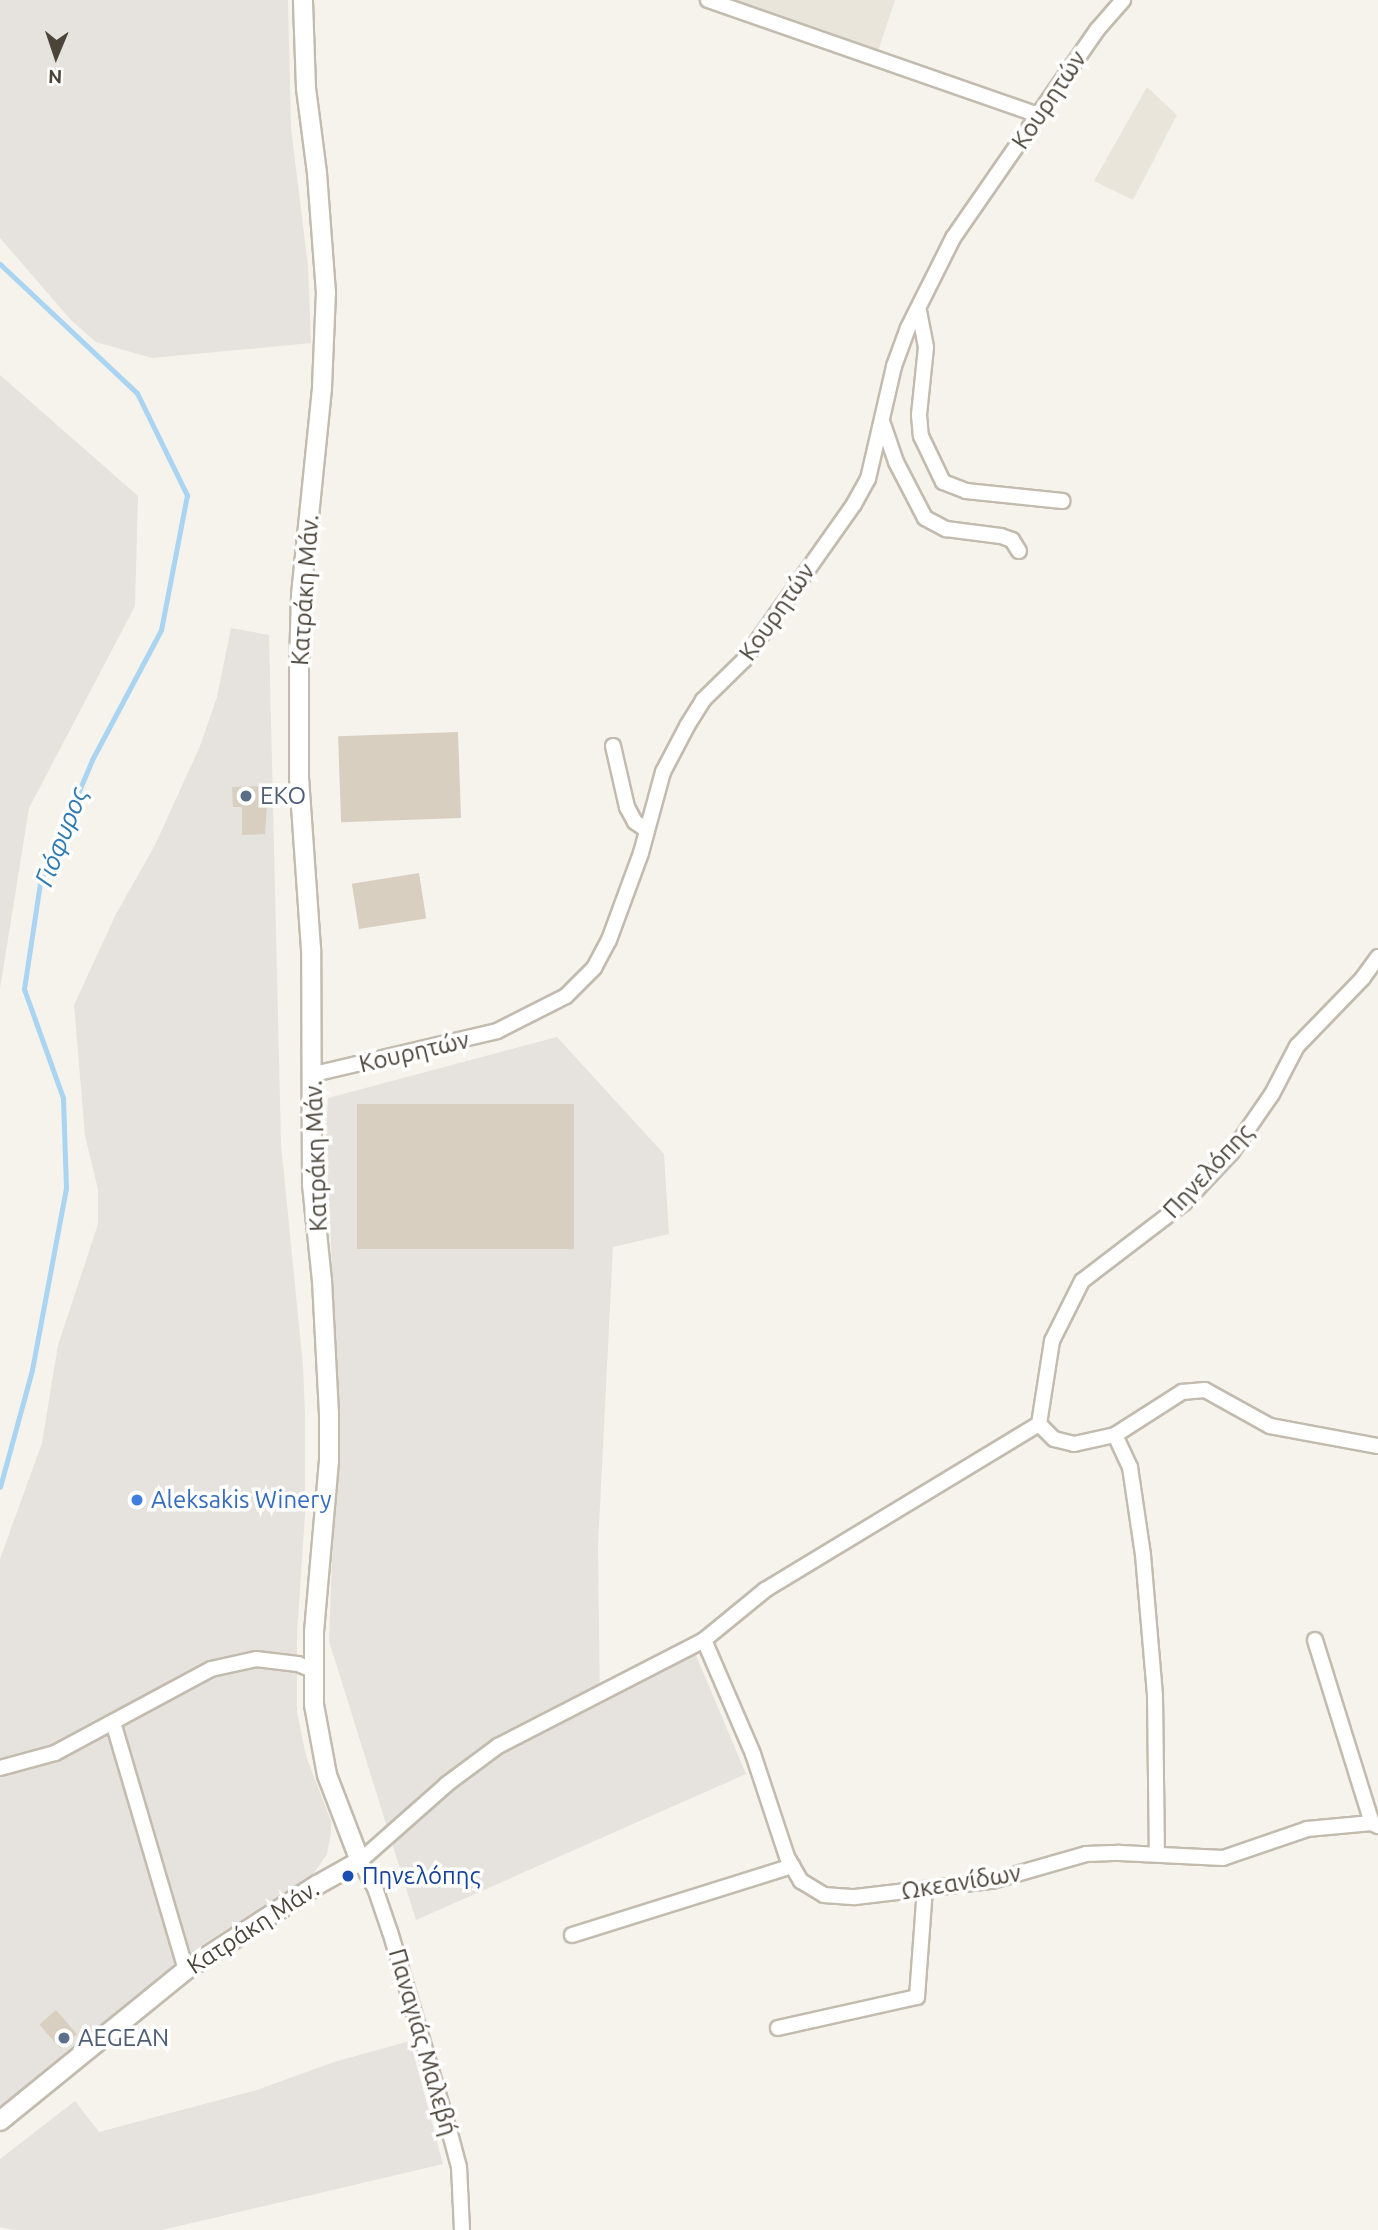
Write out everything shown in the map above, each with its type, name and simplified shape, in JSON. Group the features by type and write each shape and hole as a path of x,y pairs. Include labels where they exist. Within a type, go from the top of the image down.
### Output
{"street":[{"name":"Κατράκη Μάν.","path":"0,2122 186,1970 317,1885 360,1861 327,1775 318,1737 313,1670 329,1461 322,1281 312,1185 314,1074 311,949 299,778 299,668 301,595 322,387 326,293 319,187 306,88 303,0"},
{"path":"708,0 1039,116"},
{"name":"Κουρητών","path":"314,1074 497,1031 566,996 589,974 605,950 648,830 663,772 698,706 744,660 854,504 871,472 881,416 894,366 908,328 953,238 1097,30 1123,0"},
{"path":"919,310 926,347 919,415 921,436 943,482 967,491 1062,501"},
{"path":"881,416 896,462 925,518 946,529 1001,536 1012,540 1019,551"},
{"path":"613,746 627,807 635,822 648,830"},
{"name":"Πηνελόπης","path":"1039,1424 1052,1341 1082,1281 1124,1246 1167,1218 1231,1152 1266,1103 1302,1039 1362,979 1378,957"},
{"path":"360,1861 447,1784 498,1746 704,1640 765,1590 1039,1424 1054,1439 1074,1444 1115,1435 1182,1392 1205,1390 1270,1426 1378,1446"},
{"path":"1115,1435 1130,1467 1143,1555 1155,1696 1157,1854"},
{"name":"Ωκεανίδων","path":"704,1640 738,1715 792,1866 801,1881 824,1895 855,1898 1019,1876 1086,1854 1223,1858 1307,1829 1375,1825"},
{"path":"1315,1640 1375,1825"},
{"path":"0,1768 55,1753 211,1669 256,1659 298,1664 313,1670"},
{"path":"113,1722 186,1970"},
{"name":"Παναγιάς Μαλεβή","path":"360,1861 375,1888 390,1932 459,2166 463,2230"},
{"path":"572,1935 792,1866"},
{"path":"778,2028 917,1997 925,1889"}],"shaded area":[{"path":"0,0 288,0 291,128 308,266 311,343 152,358 96,342 71,320 0,238"},
{"path":"723,0 895,0 877,54"},
{"path":"1147,87 1177,115 1133,200 1094,181"},
{"path":"0,375 138,496 135,606 29,808 0,989"},
{"path":"231,628 269,635 281,1144 303,1366 305,1416 305,1514 297,1635 297,1712 306,1756 331,1821 331,1833 327,1854 314,1873 202,1945 0,2106 0,1559 42,1443 58,1345 98,1224 98,1189 85,1136 74,1005 116,914 155,845 200,746 217,697"},
{"path":"557,1037 664,1154 669,1234 613,1247 598,1546 600,1704 695,1653 746,1774 416,1920 329,1641 338,1405 326,1133 328,1098"},
{"path":"410,2041 443,2164 162,2230 13,2230 0,2227 0,2159 75,2101 99,2132 257,2090 334,2062"}],"building":[{"path":"458,732 461,818 341,822 338,736"},
{"path":"268,786 265,834 242,835 242,807 233,807 232,787"},
{"path":"419,873 426,918 359,929 352,884"},
{"path":"357,1104 574,1104 574,1249 357,1249"},
{"path":"56,2010 77,2034 60,2049 39,2024"}],"waterway":[{"name":"Γιόφυρος","path":"0,264 137,393 187,495 161,630 92,760 40,883 24,989 63,1098 66,1188 32,1370 0,1487"}],"place":[{"name":"EKO","path":"246,796"},
{"name":"Aleksakis Winery","path":"137,1500"},
{"name":"Πηνελόπης","path":"348,1876"},
{"name":"AEGEAN","path":"64,2038"}]}
